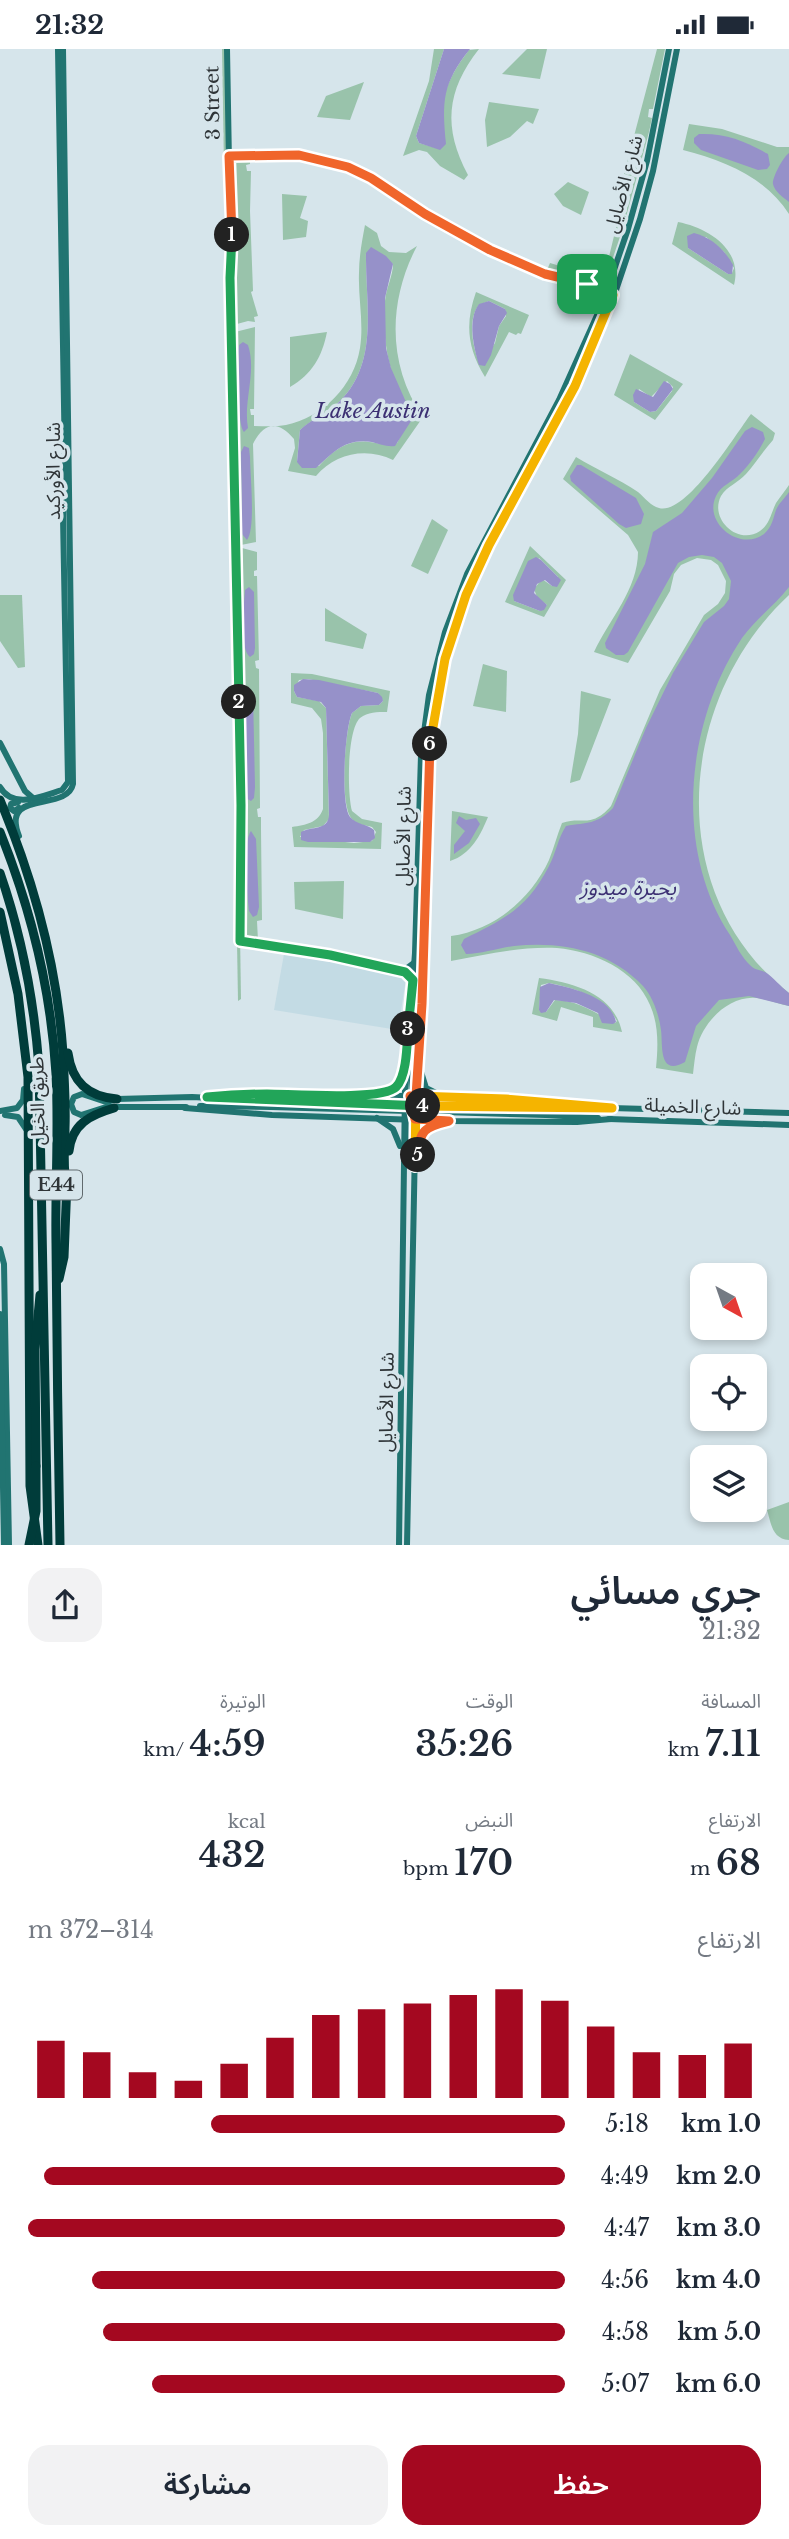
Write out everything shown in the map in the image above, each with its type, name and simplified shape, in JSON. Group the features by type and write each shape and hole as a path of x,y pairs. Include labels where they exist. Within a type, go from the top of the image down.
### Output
{"highway":[{"path":"0,800 21,854 45,931 56,994 64,1079 64,1170 67,1187"},
{"name":"طريق الخيل","path":"0,832 22,890 34,935 54,1045 57,1102 60,1545"},
{"name":"طريق الخيل","path":"0,873 22,950 38,1053 48,1545"},
{"path":"0,912 17,986 28,1077 30,1486 38,1545"},
{"path":"4,928 38,1053"},
{"path":"56,994 62,1010 69,1063 75,1078 93,1094 115,1104"},
{"path":"57,1284 64,1261 70,1145 76,1130 90,1116 115,1104"},
{"path":"29,1545 36,1511 36,1337 38,1304 43,1283"}],"main road":[{"name":"شارع الأوركيد","path":"32,801 62,790 68,784 58,49"},
{"name":"شارع الأوركيد","path":"23,800 65,796 72,789 69,532 71,473 63,49"},
{"name":"3 Street","path":"227,49 233,249 230,278 241,805 240,941 396,968"},
{"name":"شارع الأصايل","path":"407,1545 415,1166 406,1060 414,963 422,743 429,695 445,632 474,558 559,400 609,296 647,161 669,49"},
{"name":"شارع الأصايل","path":"399,1545 404,1282 403,1158 410,1119 410,1096 418,1067 428,765 434,713 445,659 477,570 572,393 633,240 653,171 677,49"},
{"path":"58,60 63,76"},
{"path":"229,156 299,155 348,167 371,178 457,233 545,274 609,296"},
{"path":"61,256 67,269"},
{"path":"63,517 69,532"},
{"path":"66,674 71,690"},
{"path":"0,743 24,792 32,801"},
{"path":"0,787 9,798 23,800"},
{"path":"23,800 12,803 10,809 15,811 32,801"},
{"path":"21,854 23,847 16,818 21,809 32,801"},
{"path":"396,968 406,969 414,963"},
{"path":"396,968 413,980"},
{"path":"408,1034 412,1053 410,1096"},
{"path":"0,1113 18,1107 24,1095 25,1042"},
{"path":"370,1095 396,1087 401,1080 406,1060"},
{"path":"418,1067 427,1089 453,1098"},
{"name":"شارع الخميلة","path":"271,1104 207,1097 115,1104 81,1115 74,1112 71,1104 79,1094 115,1104 185,1108 271,1104 546,1112 611,1119 789,1125"},
{"path":"207,1097 267,1094 410,1096 506,1099 612,1108"},
{"path":"18,1107 23,1112 18,1117"},
{"path":"185,1108 272,1115 449,1121 585,1122 611,1119"},
{"name":"شارع الخميلة","path":"546,1112 612,1108 789,1113"},
{"path":"0,1113 18,1117 26,1128 30,1161"},
{"path":"376,1117 396,1133 403,1158"},
{"path":"415,1166 422,1133 429,1126 449,1121"},
{"path":"0,1248 4,1263 7,1545"},
{"path":"0,1314 3,1343"}],"shaded area":[{"path":"284,954 401,974 406,979 398,1030 274,1010"}],"green space":[{"path":"222,49 227,49 241,999 238,1001"},
{"path":"434,49 444,49 416,136 419,143 440,149 444,133 444,98 449,83 469,50 479,49 460,80 452,110 455,141 468,175 464,180 440,166 427,152 419,150 403,156 429,81"},
{"path":"527,49 547,49 540,79 502,74"},
{"path":"657,49 665,49 653,109 649,109 648,117 652,118 649,132 623,228 604,284 561,276 547,270 550,263 603,279 607,264 610,264 608,261 626,186 630,180 626,179 627,175 624,174"},
{"path":"364,82 350,120 317,117 326,96"},
{"path":"489,102 539,109 533,124 527,121 510,137 487,147 485,120"},
{"path":"689,124 722,129 777,147 789,147 789,214 768,190 743,172 714,159 683,150"},
{"path":"250,157 250,164 246,165 247,171 251,171 251,292 258,316 254,317 255,322 237,324 232,159"},
{"path":"568,182 589,192 581,215 563,206 554,194"},
{"path":"282,194 307,196 300,218 308,221 306,237 283,240"},
{"path":"678,222 712,235 728,251 733,261 735,272 734,285 672,244","holes":["706,237 724,252 734,268 732,273 728,274 688,248"]},
{"path":"365,225 377,233 381,246 389,252 406,253 417,246 401,289 396,333 403,376 423,417 393,460 362,453 332,462 316,476 288,471 295,448 294,439 277,426 273,426 300,421 324,407 344,387 357,362 361,339 359,267","holes":["366,253 393,264 385,301 384,330 393,375 412,414 397,443 347,444 319,466 297,461 300,430 339,402 352,386 360,369 368,331"]},
{"path":"476,292 529,315 521,334 509,332 485,377 471,346 469,325","holes":["489,301 505,309 506,316 499,326 495,343 480,365 472,334 475,311 479,305"]},
{"path":"255,327 254,409 250,409 251,415 254,415 254,426 271,426 262,431 253,444 256,542 241,545 238,542 235,332"},
{"path":"327,332 315,364 290,387 290,337"},
{"path":"630,354 683,384 655,420 614,395","holes":["667,381 673,387 656,411 650,412 634,402 639,389 651,397"]},
{"name":"بحيرة ميدوز","path":"751,414 775,433 773,440 746,474 723,493 718,505 719,513 722,521 735,533 752,535 766,525 776,503 789,485 789,595 751,638 723,688 706,741 699,796 703,851 720,904 748,952 789,993 789,1006 765,999 747,998 727,1006 711,1020 700,1038 693,1074 656,1068 656,1028 650,1005 635,982 612,965 585,953 557,948 517,950 451,961 451,936 467,933 496,920 521,900 549,860 562,823 592,820 611,806 660,690 704,615 718,604 725,593 726,581 718,565 711,560 697,558 681,565 674,574 670,591 628,663 594,652 628,591 637,566 638,552 628,535 563,479 576,457 631,487 656,507 670,507 683,500 696,487"},
{"path":"432,519 448,530 428,574 411,566"},
{"path":"530,546 566,580 544,617 505,602","holes":["539,558 558,577 552,586 542,579 534,589 537,597 547,605 540,611 514,601"]},
{"path":"242,548 257,552 257,570 254,571 254,576 257,576 259,660 255,661 256,668 259,669 260,808 257,809 258,817 261,817 262,920 257,921 258,941 242,939 244,815 239,551"},
{"path":"0,595 22,595 25,667 18,668 0,641"},
{"path":"325,608 367,634 363,649 325,641"},
{"path":"483,664 507,671 506,712 473,706"},
{"path":"291,673 312,674 390,691 387,712 376,712 360,718 353,735 349,762 352,811 362,819 382,823 381,849 294,847 292,827 315,820 323,809 323,733 321,719 312,708 291,703","holes":["308,679 378,693 383,701 379,705 361,706 352,713 344,767 348,811 356,823 372,827 376,832 372,841 354,843 300,837 304,830 323,826 329,819 326,708 319,701 297,697 294,691 299,680"]},
{"path":"581,691 611,699 580,780 570,783 578,734"},
{"path":"452,811 488,817 469,849 450,861"},
{"path":"344,881 343,919 295,909 294,882"},
{"path":"539,978 553,980 579,987 602,1000 618,1019 622,1032 593,1027 593,1017 561,1007 557,1021 532,1014","holes":["541,985 559,985 597,1000 617,1021 615,1023 571,1002 555,1000 546,1012 539,1010"]},
{"path":"789,1502 789,1540 776,1533 767,1510"}],"water":[{"path":"444,49 470,49 454,73 446,93 446,144 440,150 419,143 416,136"},
{"path":"699,134 727,136 743,142 768,154 770,165 767,169 758,170 701,150 694,143 694,138"},
{"path":"789,153 789,202 777,192 773,184 778,168"},
{"path":"694,233 722,249 733,265 732,274 688,248 687,236"},
{"name":"Lake Austin","path":"371,247 393,264 385,298 386,348 391,368 413,418 395,446 354,442 341,447 316,468 302,468 297,462 300,430 339,402 352,386 360,369 368,331 366,253"},
{"path":"489,301 505,309 507,313 499,326 485,366 479,365 472,326 479,304"},
{"path":"243,342 248,345 251,366 248,428 244,432 240,418 238,353 239,345"},
{"path":"664,381 673,389 656,411 650,412 634,402 636,389 653,397"},
{"name":"بحيرة ميدوز","path":"752,427 763,432 765,439 744,470 718,492 713,506 715,516 726,532 735,537 755,539 769,529 777,507 789,492 789,587 742,638 723,671 708,708 694,785 694,825 700,864 712,901 744,959 768,974 789,993 789,1006 749,996 719,1000 696,1026 685,1062 676,1066 666,1062 664,1057 659,1018 650,995 630,974 615,964 600,956 567,947 514,946 466,954 461,945 464,939 513,911 532,893 549,866 566,826 596,820 613,808 646,728 673,673 704,622 729,599 731,581 722,563 714,557 702,555 689,557 678,563 628,652 616,655 606,648 605,643 645,564 653,532 682,513 712,478 745,431"},
{"path":"244,446 249,448 252,501 250,534 247,540 242,534 241,452"},
{"path":"577,465 636,498 644,514 641,524 626,528 619,524 571,481 570,476"},
{"path":"536,557 561,580 557,587 545,580 537,584 534,593 547,605 540,611 514,601 513,595 528,561"},
{"path":"249,587 254,592 255,648 250,657 244,645 243,626 245,590"},
{"path":"303,679 378,693 382,697 383,701 379,705 361,706 352,713 346,749 344,782 347,809 353,820 374,830 375,838 370,842 301,840 301,832 323,826 329,815 326,708 321,702 297,697 294,685"},
{"path":"247,691 253,693 255,787 251,801 246,798 244,695"},
{"path":"459,816 466,820 476,818 480,824 469,843 454,854 454,845 465,831 456,823"},
{"path":"251,831 256,839 259,907 257,915 253,917 249,911 246,869 248,837"},
{"path":"549,983 579,991 598,1000 613,1013 616,1022 602,1023 598,1013 576,1003 554,1000 546,1012 541,1013 540,987"}],"route":[{"path":"587,284 545,274 490,250 425,214 371,178 348,167 299,155 229,156 233,249 230,278 241,805 240,941 396,968 413,980 406,1060 401,1080 392,1090 370,1095 267,1094 207,1097 255,1101 408,1105 477,1107 586,1110 612,1108 506,1099 416,1096 415,1119 415,1166 420,1137 425,1129 433,1124 449,1121 415,1119 412,1110 411,1105 410,1096 416,1096 422,1004 428,775 437,696 457,620 477,570 575,386 612,300 613,295 587,284"}]}
